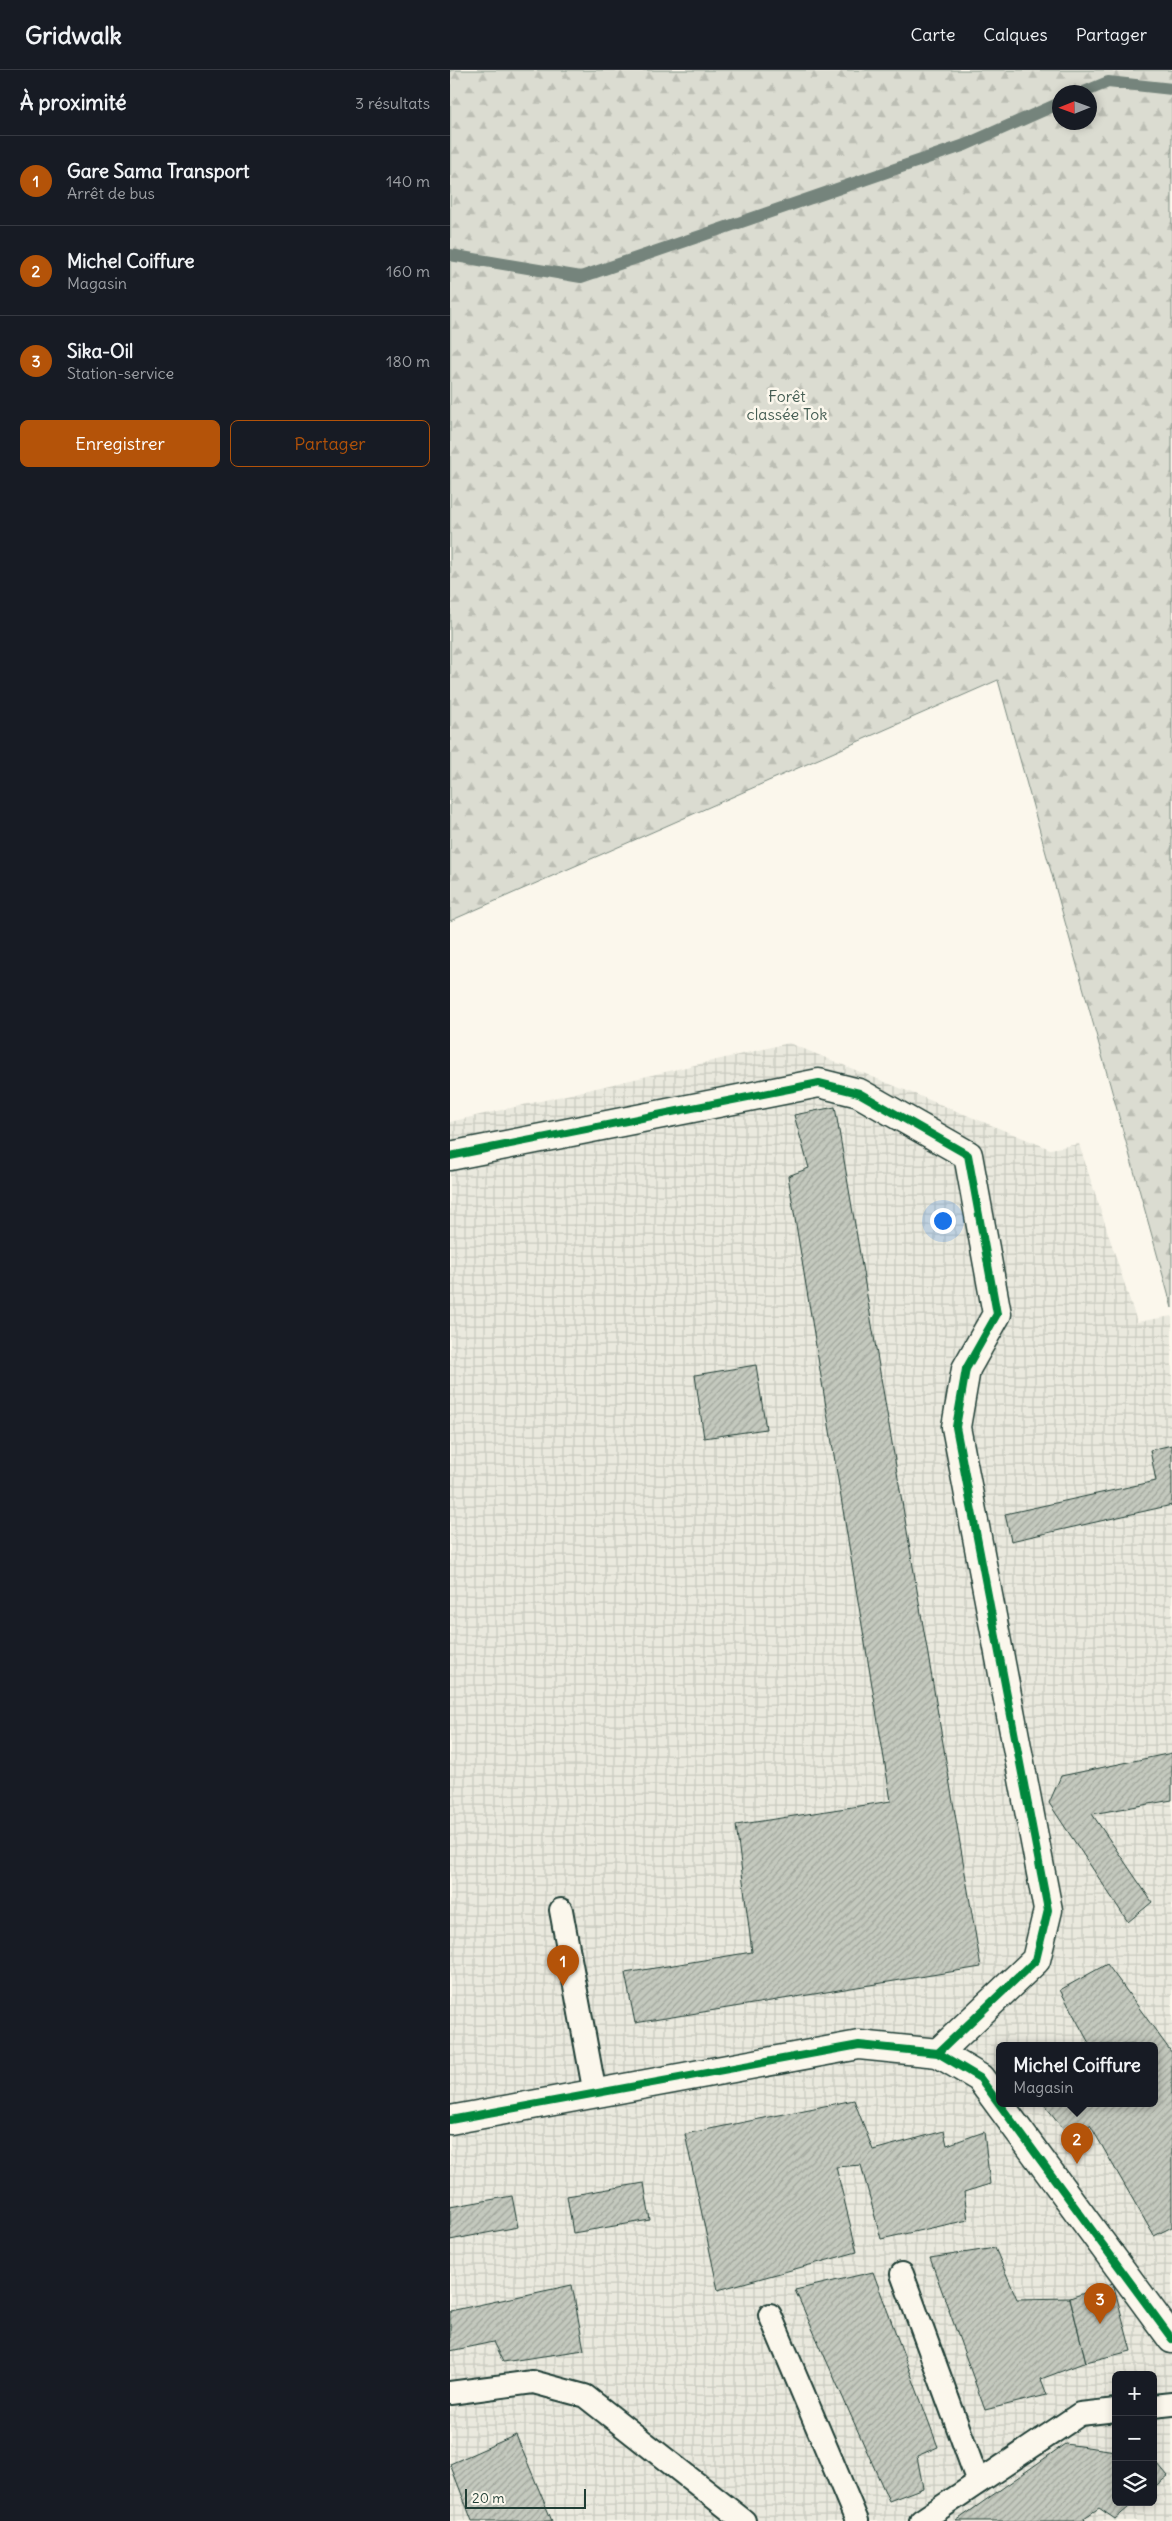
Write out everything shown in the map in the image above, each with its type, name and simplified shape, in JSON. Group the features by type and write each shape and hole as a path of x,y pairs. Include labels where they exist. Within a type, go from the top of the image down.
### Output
{"street":[{"path":"450,1156 820,1083 859,1093 968,1155 997,1314 966,1369 956,1427 1048,1910 1036,1960 938,2053"},
{"path":"450,2120 859,2045 938,2053 980,2078 996,2100"},
{"path":"1001,2107 1172,2339"}],"lane":[{"path":"561,1910 595,2094"},
{"path":"902,2274 978,2482"},
{"path":"770,2315 857,2521"},
{"path":"450,2393 533,2382 585,2396 744,2521"},
{"path":"1157,2406 1172,2404"},
{"path":"921,2521 1080,2414 1112,2410"}],"shaded area":[{"path":"789,1043 1050,1149 1079,1144 1137,1322 1172,1316 1172,2521 450,2521 450,1122"}],"green space":[{"name":"Forêt classée Tok","path":"450,70 1172,70 1172,1308 998,680 450,921"}],"building":[{"path":"835,1107 981,1967 635,2023 625,1973 752,1952 736,1825 891,1801 788,1176 809,1168 794,1115"},
{"path":"756,1365 766,1429 704,1438 695,1375"},
{"path":"1172,1445 1172,1505 1011,1541 1005,1514 1156,1481 1150,1450"},
{"path":"1172,1753 1172,1800 1092,1814 1152,1902 1128,1922 1049,1803 1061,1776"},
{"path":"1107,1964 1172,2053 1172,2227 1154,2236 1090,2125 1070,2137 1046,2107 1158,2107 1158,2042 1088,2042 1060,1990"},
{"path":"854,2100 873,2150 944,2131 947,2145 984,2132 990,2184 964,2192 968,2220 881,2239 861,2165 836,2167 857,2252 718,2290 685,2134"},
{"path":"644,2183 650,2220 573,2233 567,2196"},
{"path":"512,2196 518,2227 450,2240 450,2207"},
{"path":"995,2248 1017,2299 1070,2298 1086,2362 1041,2379 1047,2395 985,2410 930,2258"},
{"path":"873,2272 938,2447 917,2456 923,2488 889,2501 795,2290"},
{"path":"1113,2283 1131,2351 1086,2362 1070,2298"},
{"path":"572,2285 584,2350 503,2362 493,2342 450,2351 450,2311"},
{"path":"516,2435 552,2521 472,2521 450,2464"},
{"path":"1065,2444 1112,2450 1112,2506 1130,2506 1115,2519 1099,2508 1084,2518 1085,2521 956,2521"},
{"path":"1157,2463 1168,2476 1157,2485"}],"waterway":[{"path":"1097,87 1108,82 1172,89"},
{"path":"450,255 581,277 965,145 1052,107"}],"cycle path":[{"path":"450,1156 819,1083 859,1093 968,1155 997,1314 966,1369 956,1427 1048,1910 1036,1960 938,2053"},
{"path":"450,2120 859,2045 938,2053 980,2078 996,2100"},
{"path":"1001,2107 1172,2339"}],"place":[{"name":"Gare Sama Transport","path":"563,1986"},
{"name":"Michel Coiffure","path":"1077,2164"},
{"name":"Sika-Oil","path":"1100,2324"}]}
